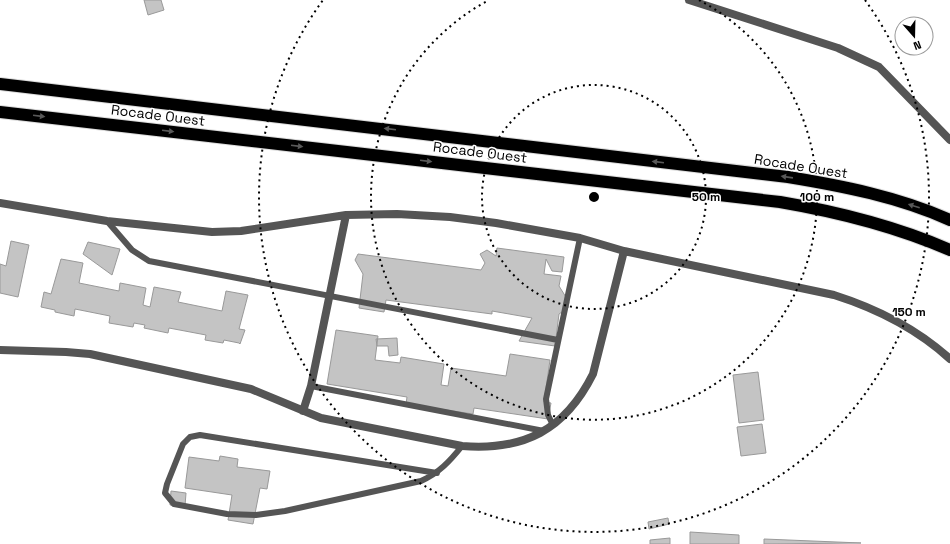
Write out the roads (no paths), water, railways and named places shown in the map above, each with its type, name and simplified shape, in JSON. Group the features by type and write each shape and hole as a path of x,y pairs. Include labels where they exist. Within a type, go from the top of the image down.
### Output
{"highway":[{"name":"Rocade Ouest","path":"0,84 788,177 834,185 885,197 935,213 950,220"},
{"name":"Rocade Ouest","path":"0,112 780,202 835,211 890,227 950,250"}],"street":[{"path":"689,0 838,48 879,67 950,140"},
{"path":"0,202 107,221 219,232 241,231 346,215 397,214 450,217 496,223 580,238 624,251 834,295 864,304 893,318 920,334 950,359"},
{"path":"303,411 311,386 331,295 346,215"},
{"path":"0,350 90,354 251,389 321,418 462,446 486,448 501,446 516,443 544,431 568,412 578,400 593,374 624,251"}],"lane":[{"path":"107,221 132,250 149,261 558,340"},
{"path":"553,425 548,415 546,399 580,238"},
{"path":"311,386 544,431"},
{"path":"437,473 200,435 190,437 183,444 167,484 165,493 170,501 179,505 227,514 256,515 285,511 412,484 437,473 448,464 462,446"}]}
